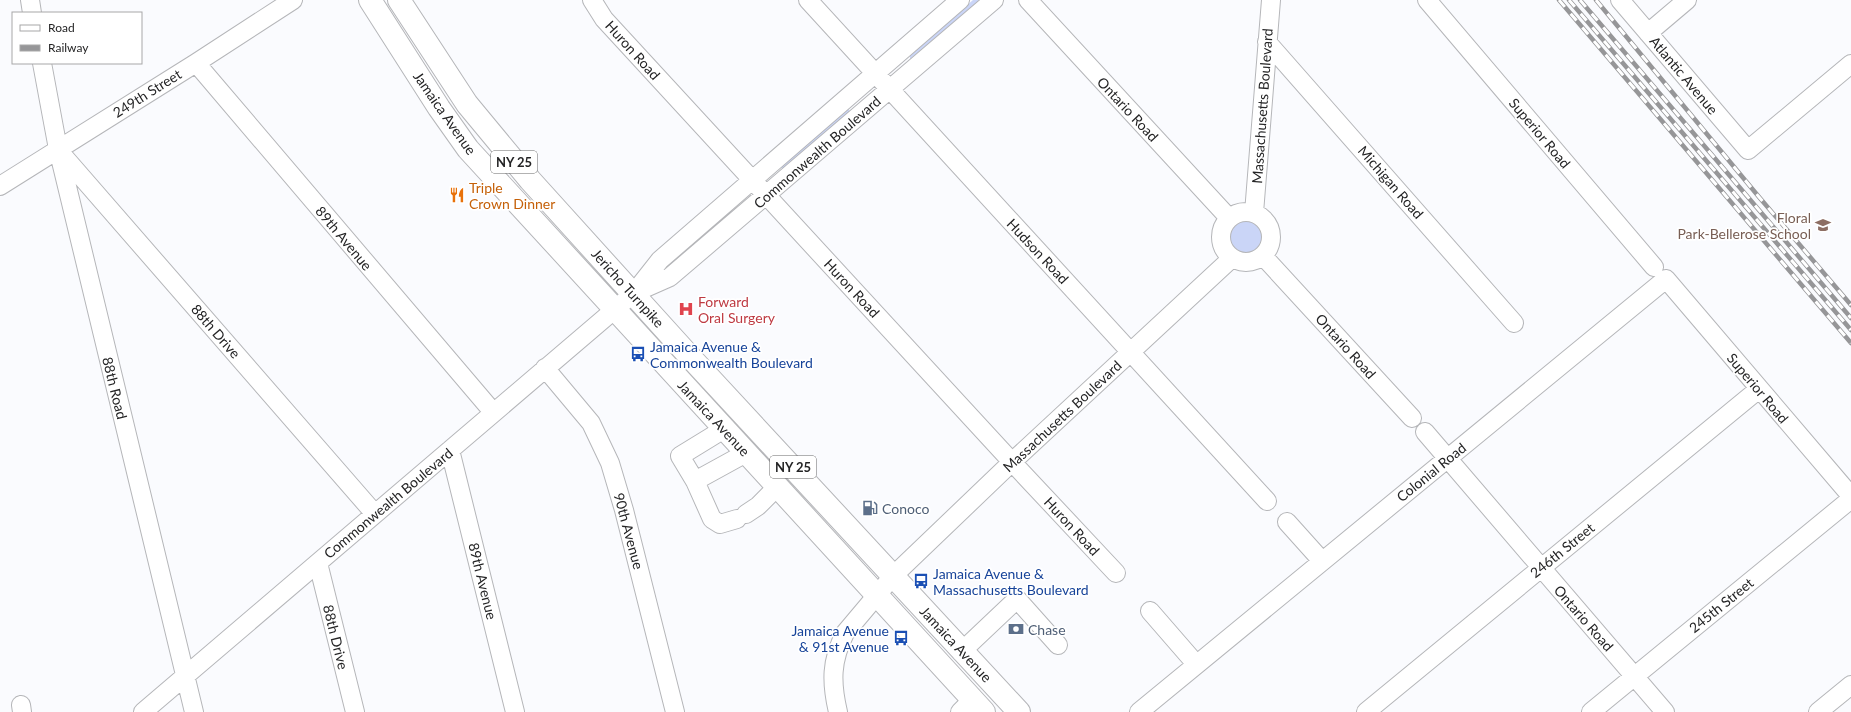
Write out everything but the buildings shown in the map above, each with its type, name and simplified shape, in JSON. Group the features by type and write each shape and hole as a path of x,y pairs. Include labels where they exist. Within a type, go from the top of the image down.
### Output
{"main road":[{"name":"Jamaica Avenue","path":"370,0 439,108 468,149 877,596 972,708"},
{"name":"Jericho Turnpike","path":"399,0 467,104 490,134 692,359 893,576"},
{"name":"Jamaica Avenue","path":"893,576 961,652 1019,712"}],"street":[{"path":"30,0 32,12"},
{"name":"249th Street","path":"0,186 196,63 293,0"},
{"name":"Huron Road","path":"592,0 604,19 1116,573"},
{"name":"Hudson Road","path":"808,0 1267,501"},
{"name":"Commonwealth Boulevard","path":"143,712 634,293 660,260 960,0"},
{"name":"Commonwealth Boulevard","path":"634,293 670,277 994,0"},
{"name":"Ontario Road","path":"1028,0 1229,218"},
{"name":"Massachusetts Boulevard","path":"1254,213 1271,0"},
{"name":"Superior Road","path":"1427,0 1851,498"},
{"name":"Atlantic Avenue","path":"1620,0 1748,150 1851,64"},
{"path":"1648,33 1687,0"},
{"name":"Michigan Road","path":"1267,42 1514,323"},
{"name":"89th Avenue","path":"196,63 493,412"},
{"name":"88th Road","path":"42,64 58,149 194,712"},
{"name":"88th Drive","path":"58,149 375,514"},
{"path":"1241,212 1254,213 1262,217 1268,223 1272,240 1269,249 1263,256 1256,260 1240,262 1226,253 1221,239 1222,231 1229,218 1241,212"},
{"name":"Ontario Road","path":"1263,256 1412,418"},
{"name":"Massachusetts Boulevard","path":"838,712 832,685 837,653 845,633 893,576 1012,462 1232,258"},
{"name":"Colonial Road","path":"1139,712 1447,458 1660,273"},
{"name":"90th Avenue","path":"545,368 591,423 610,463 624,510 675,712"},
{"name":"246th Street","path":"1366,712 1759,389"},
{"path":"724,429 680,456 695,481 712,519 720,524 741,516 758,506 777,487"},
{"name":"Ontario Road","path":"1425,432 1664,712"},
{"name":"89th Avenue","path":"450,450 515,712"},
{"path":"695,481 746,453"},
{"name":"245th Street","path":"1591,712 1851,498"},
{"path":"1287,522 1322,561"},
{"name":"88th Drive","path":"318,563 355,712"},
{"path":"961,652 1017,599 1058,645"},
{"path":"1150,611 1196,664"},
{"path":"1818,712 1851,685"}],"shaded area":[{"path":"973,0 978,0 979,2 910,59 910,55"},
{"path":"848,107 850,113 784,169 781,168 781,166"},
{"path":"731,209 732,213 665,270 663,269"},
{"path":"1246,219 1256,222 1261,227 1264,237 1261,247 1256,252 1246,255 1236,252 1231,247 1228,237 1231,227 1236,222"}],"railway":[{"path":"1559,0 1851,343"},
{"path":"1569,0 1851,330"},
{"path":"1580,0 1851,318"},
{"path":"1596,0 1759,197 1851,305"}],"place":[{"name":"Triple Crown Dinner","path":"457,195"},
{"name":"Floral Park-Bellerose School","path":"1823,225"},
{"name":"Forward Oral Surgery","path":"686,309"},
{"name":"Jamaica Avenue & Commonwealth Boulevard","path":"638,354"},
{"name":"Conoco","path":"870,508"},
{"name":"Jamaica Avenue & Massachusetts Boulevard","path":"921,581"},
{"name":"Chase","path":"1016,629"},
{"name":"Jamaica Avenue & 91st Avenue","path":"901,638"}]}
